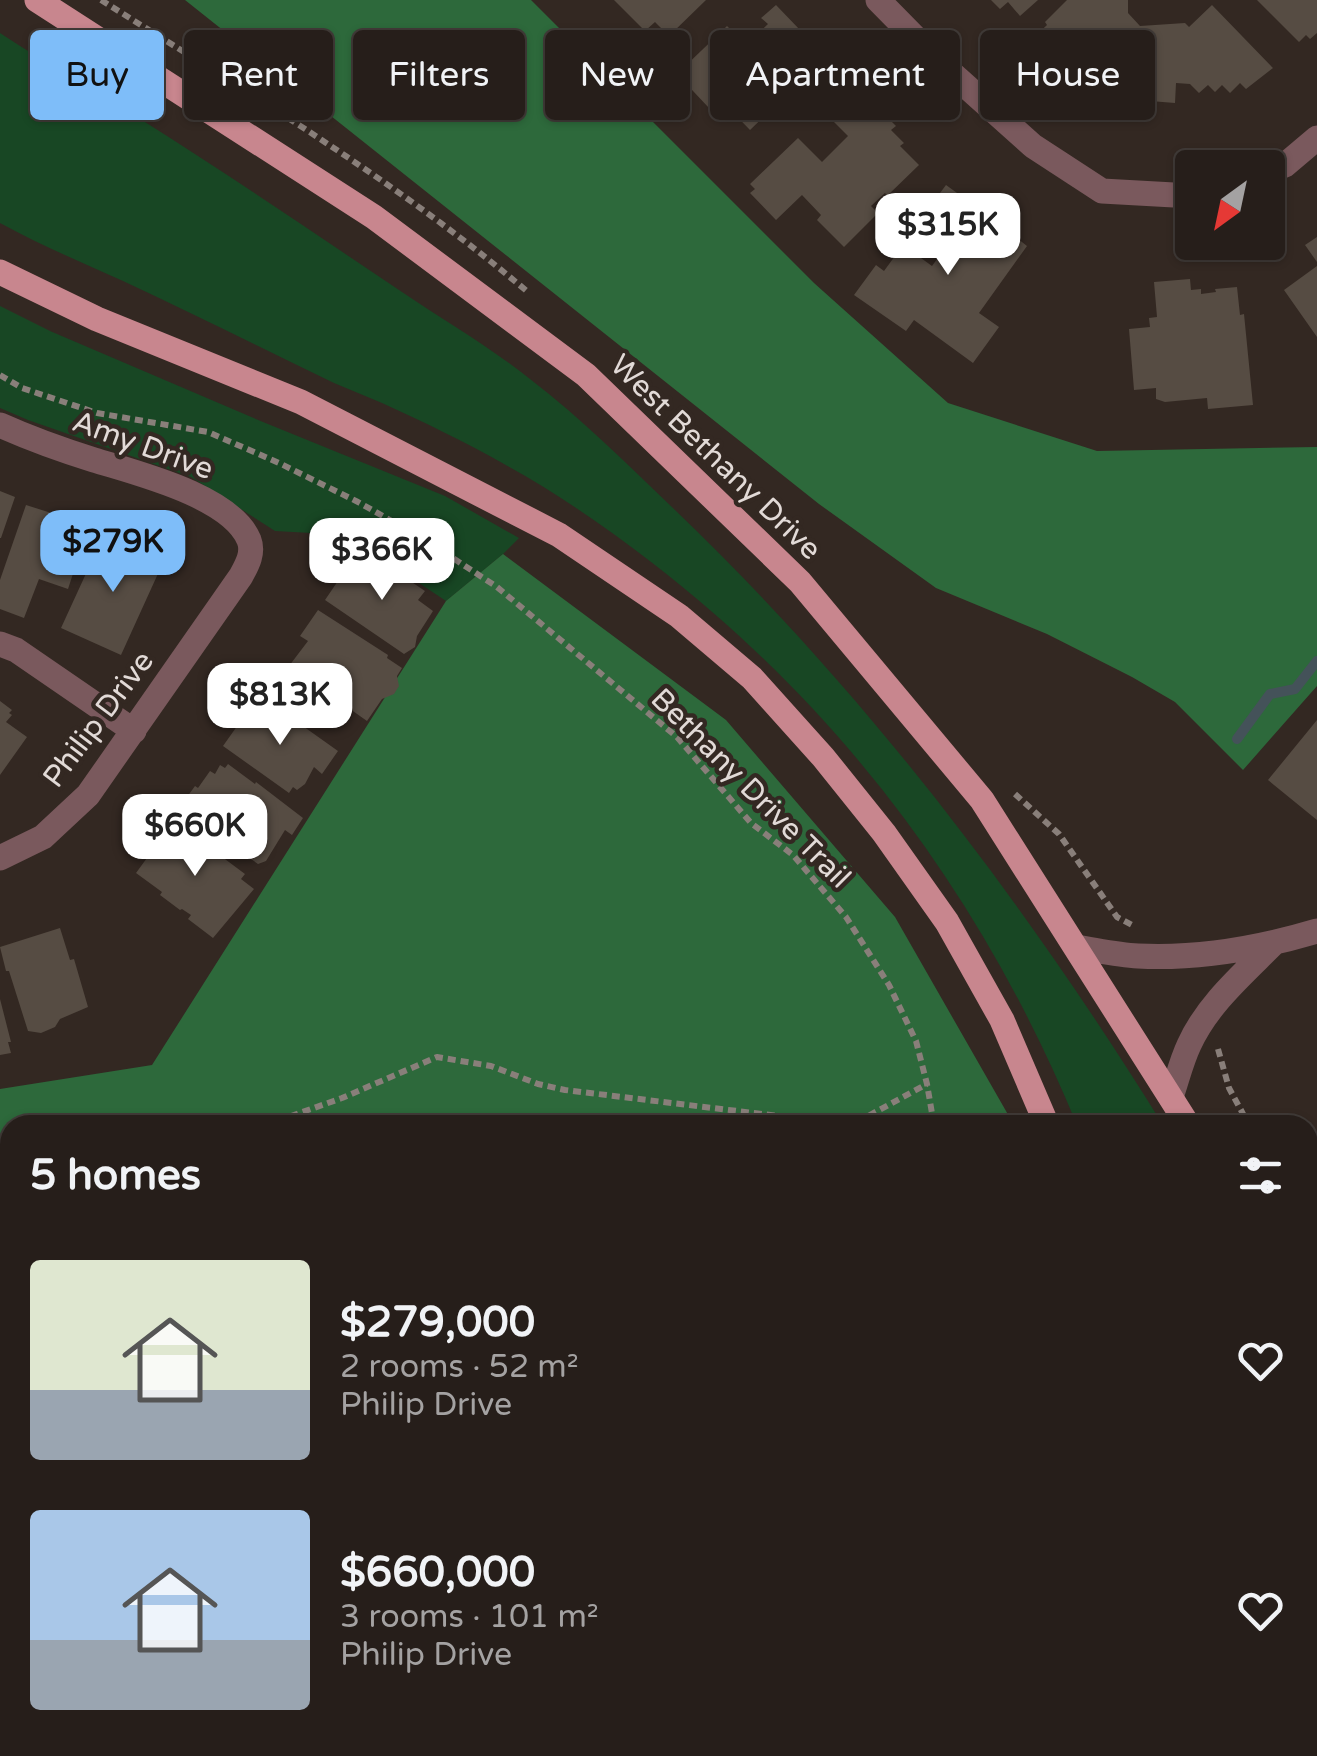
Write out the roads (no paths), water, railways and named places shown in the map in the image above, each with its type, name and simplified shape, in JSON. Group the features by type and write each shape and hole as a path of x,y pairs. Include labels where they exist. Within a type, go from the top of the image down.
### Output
{"main road":[{"name":"West Bethany Drive","path":"36,2 374,216 586,375 800,582 982,800 1182,1115"},
{"path":"0,272 97,319 302,402 559,535 679,616 752,678 823,756 884,833 946,922 1002,1020 1044,1115"}],"street":[{"path":"878,0 938,61 1033,146 1102,191 1175,195"},
{"path":"1285,166 1317,138"},
{"name":"Amy Drive","path":"0,425 193,494 239,525 250,543"},
{"name":"Philip Drive","path":"0,858 42,837 88,795 241,576 250,561 250,543"},
{"path":"0,644 29,659 134,731"},
{"path":"1076,947 1137,956 1194,954 1273,944 1317,930"},
{"path":"1172,1097 1202,1020 1273,944"}],"waterway":[{"path":"1237,739 1270,694 1295,689 1317,661"}]}
